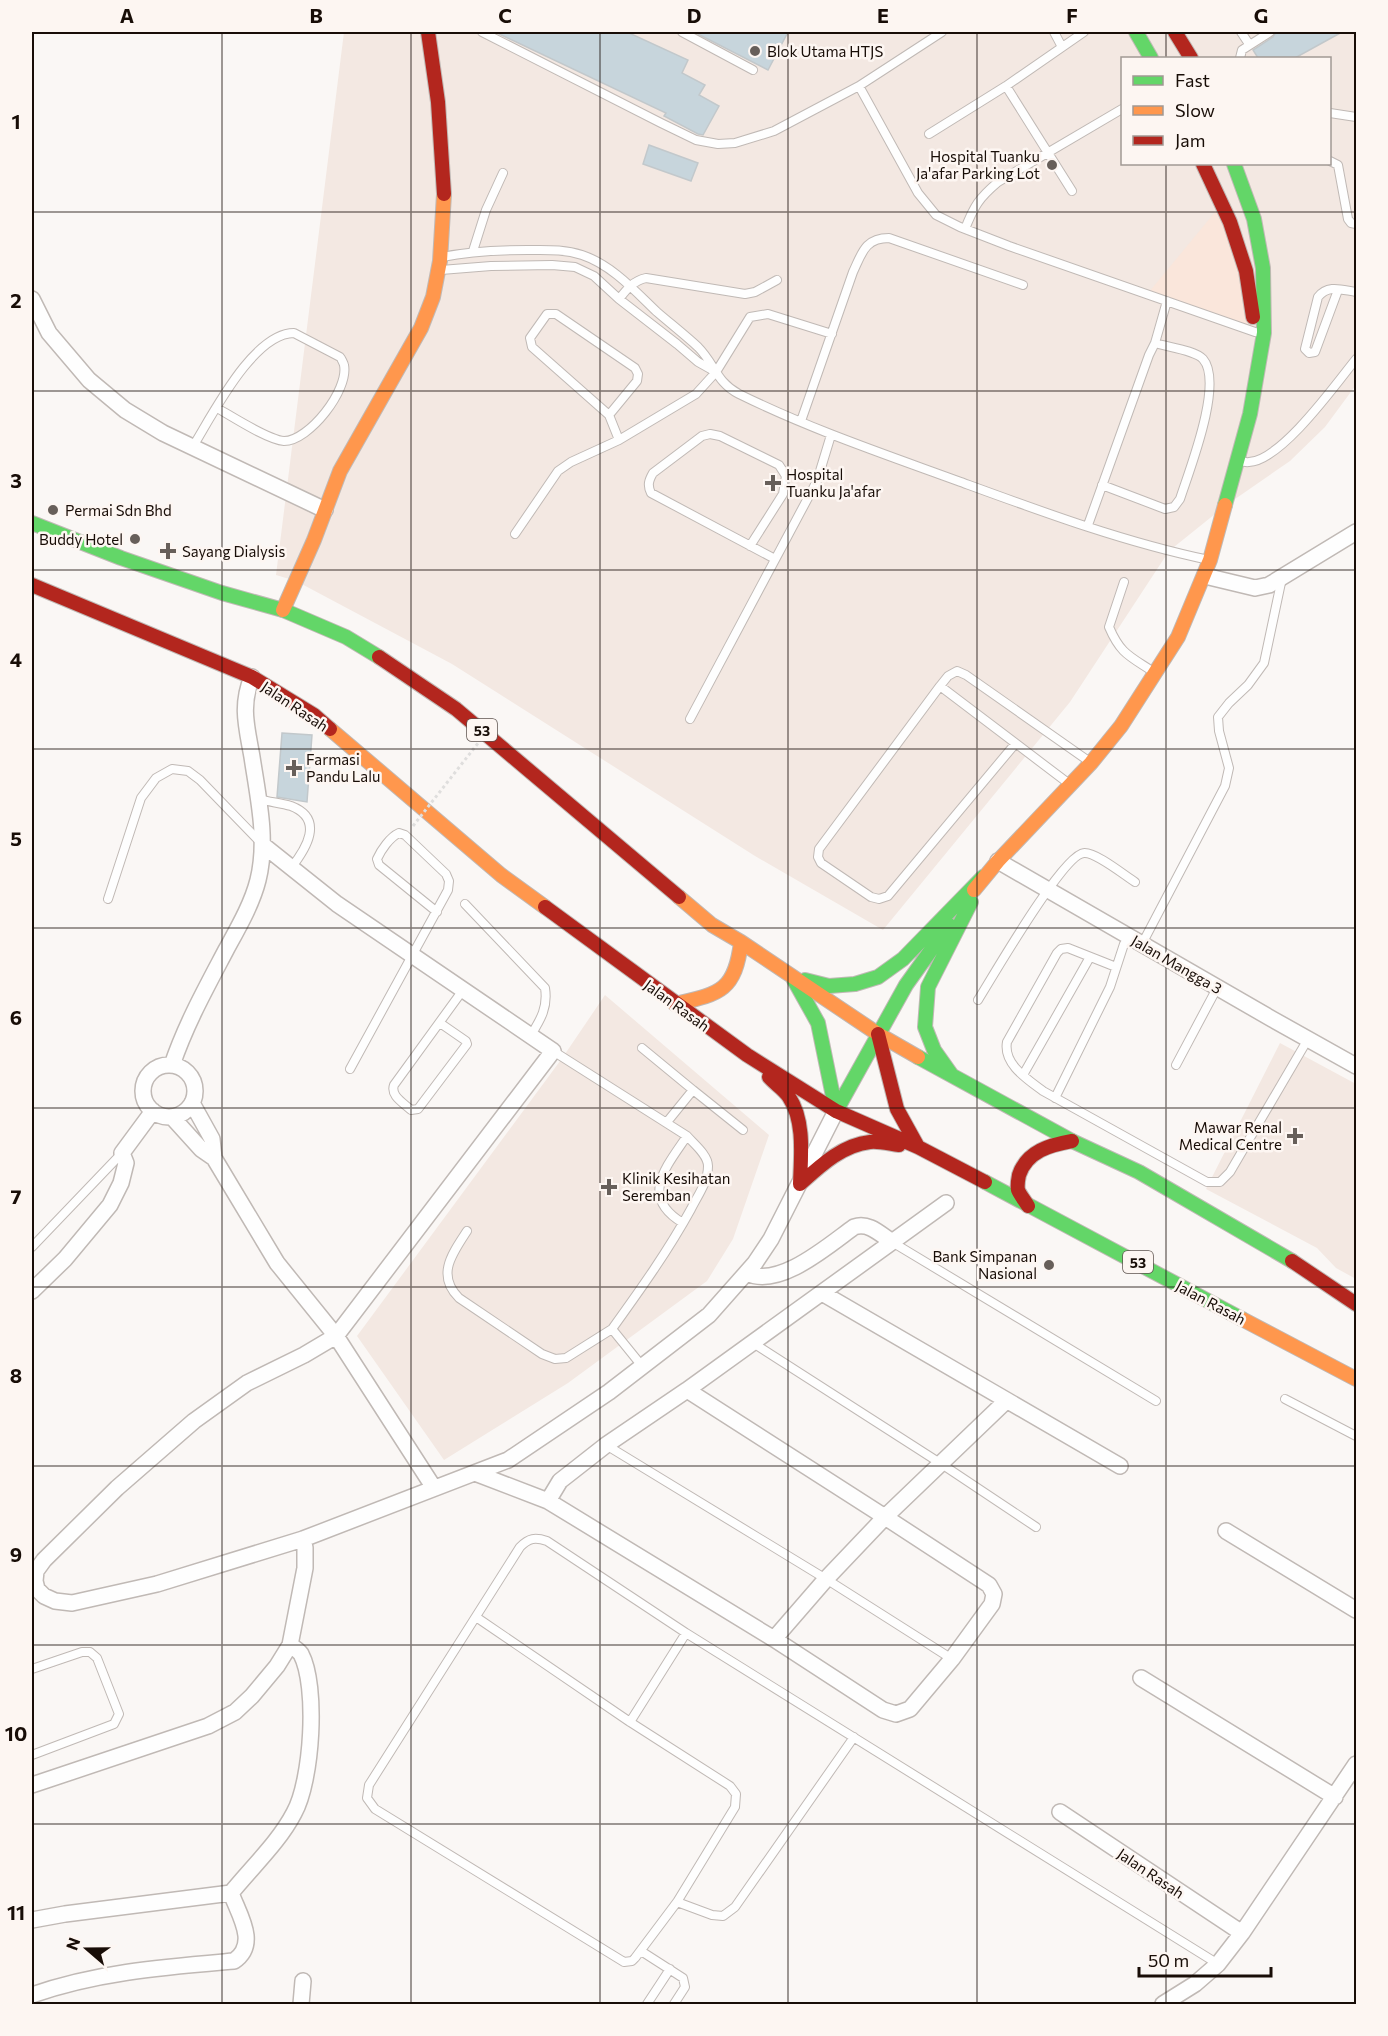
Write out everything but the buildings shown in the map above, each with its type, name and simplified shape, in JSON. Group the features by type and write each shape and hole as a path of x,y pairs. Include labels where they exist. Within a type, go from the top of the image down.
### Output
{"main road":[{"path":"283,610 340,471 368,418 407,356 422,326 435,290 442,248 443,177 438,85 428,32"},
{"path":"1136,32 1150,57"},
{"path":"1175,32 1190,57"},
{"path":"1203,165 1230,222 1246,271 1260,336"},
{"path":"792,976 829,986 855,984 878,977 903,959 1091,762 1121,726 1178,637 1205,576 1238,460 1250,414 1260,336 1263,268 1254,219 1234,165"},
{"name":"53","path":"32,524 222,593 283,610 346,637 402,671 456,709 712,925 878,1034 1072,1141 1139,1172 1253,1237 1356,1304"},
{"name":"Jalan Rasah","path":"32,585 252,677 314,715 501,875 747,1055 836,1111 918,1147 1028,1206 1060,1220 1356,1379"},
{"path":"836,1111 906,985 983,876"},
{"path":"952,1076 934,1050 925,1027 927,987 983,876"},
{"path":"675,1004 713,995 726,986 735,973 741,942"},
{"path":"792,976 818,1023 836,1111"},
{"path":"878,1034 897,1110 918,1147"},
{"path":"747,1055 789,1097 801,1140 800,1184"},
{"path":"1028,1206 1018,1189 1018,1178 1022,1167 1039,1150 1050,1145 1072,1141"},
{"path":"800,1184 825,1162 848,1147 871,1142 918,1147"}],"street":[{"path":"32,299 49,333 89,380 124,410 192,448 325,510"},
{"path":"1205,576 1255,588 1282,578 1356,532"},
{"path":"172,1065 192,1012 243,918 258,881 262,844 259,799 245,717 246,693 252,677"},
{"path":"262,844 338,904 553,1051 336,1336 247,1383 194,1421 117,1488 44,1560 36,1571 37,1589 44,1596 55,1601 72,1603 157,1584 303,1539 508,1460 609,1392 709,1314 747,1273 771,1239 836,1111"},
{"name":"Jalan Mangga 3","path":"998,861 1308,1039 1355,1062"},
{"path":"172,1065 188,1072 195,1087 192,1104 187,1110 180,1115 164,1117 153,1111 145,1101 144,1084 155,1069 172,1065"},
{"path":"192,1104 212,1139 214,1158"},
{"path":"32,1291 65,1259 110,1205 121,1183 126,1163 122,1153 153,1111"},
{"path":"172,1117 201,1149 214,1158 277,1263 336,1336 434,1488"},
{"path":"548,1501 560,1482 606,1445 687,1390 946,1203"},
{"path":"747,1273 763,1275 795,1268 854,1227 870,1228 892,1242"},
{"path":"822,1293 1120,1466"},
{"path":"475,1473 548,1501 774,1639 883,1710 896,1714 910,1709 952,1659 992,1604 994,1594 992,1590 885,1517 687,1390"},
{"path":"774,1639 826,1579 885,1517 1006,1401"},
{"path":"1226,1531 1356,1610"},
{"path":"32,1785 222,1720 235,1712 277,1666 290,1645 305,1568 303,1539"},
{"path":"32,1920 231,1893 285,1828 303,1792 309,1760 311,1719 309,1688 302,1655 290,1645"},
{"path":"1141,1678 1335,1797"},
{"path":"1163,2004 1195,1984 1218,1964 1242,1933 1356,1764"},
{"name":"Jalan Rasah","path":"1060,1812 1242,1933"},
{"path":"32,1995 110,1974 234,1961 242,1956 247,1946 246,1934 231,1893"},
{"path":"302,2004 303,1981"}],"lane":[{"path":"482,32 696,140 717,144 735,143 774,130 859,86 942,32"},
{"path":"682,32 753,70"},
{"path":"1054,32 1062,47"},
{"path":"929,134 1006,86 1084,32"},
{"path":"1241,32 1249,44"},
{"path":"1240,57 1242,50 1249,44 1270,32"},
{"path":"859,86 918,193 936,215 965,229 1260,336"},
{"path":"1006,86 1072,191"},
{"path":"965,229 980,197 998,182 1121,110"},
{"path":"1331,113 1356,117"},
{"path":"1331,162 1338,165 1348,219 1351,223 1356,224"},
{"path":"473,251 486,210 503,173"},
{"path":"801,421 863,250 871,242 879,238 889,238 1023,285"},
{"path":"439,264 473,251 564,250 584,255 601,264 630,286 702,351 725,386 740,394 831,435 1018,503 1169,551 1210,560"},
{"path":"439,264 575,267 594,276 698,362 716,372"},
{"path":"619,299 637,280 646,278 745,294 755,292 777,280"},
{"path":"1338,290 1315,352 1309,353 1305,349 1318,297 1327,288 1356,292"},
{"path":"1088,525 1155,343 1167,301"},
{"path":"609,415 637,381 638,374 634,368 556,314 547,314 530,338 532,347 609,415 620,440"},
{"path":"515,534 558,471 571,462 620,440 696,394 716,372 750,316 768,314 832,334"},
{"path":"192,448 244,364 277,336 294,333 340,357 344,364 344,374 330,406 317,423 298,437 288,441 271,437 217,408"},
{"path":"1102,485 1165,509 1174,507 1180,499 1210,400 1209,370 1204,360 1197,355 1155,343"},
{"path":"1238,460 1250,462 1261,459 1289,439 1356,359"},
{"path":"750,546 783,494 786,476 779,465 720,436 711,434 702,436 653,473 648,488 651,493 776,560"},
{"path":"690,718 817,481 831,435"},
{"path":"1055,1098 1110,987 1124,944 1136,940 1225,786 1229,768 1219,731 1218,717 1248,685 1264,663 1282,578"},
{"path":"1124,582 1109,627 1121,651 1156,673"},
{"path":"1015,744 888,896 879,899 871,897 821,863 818,857 819,849 940,686 948,676 957,671 1091,762"},
{"path":"940,686 1070,785"},
{"path":"108,899 141,798 156,778 172,769 188,771 200,780 262,844"},
{"path":"259,799 298,809 306,816 310,824 306,845 291,868"},
{"path":"350,1069 413,956 437,912 448,890 449,881 446,873 405,835 399,833 380,853 377,859 379,865 437,912"},
{"path":"978,1000 1048,890 1077,855 1085,853 1093,855 1135,882"},
{"path":"465,904 545,988 547,1001 544,1013 531,1035"},
{"path":"1116,967 1068,948 1057,953 1006,1042 1005,1051 1008,1059 1023,1075 1055,1098 1207,1182 1220,1182 1230,1172 1308,1039"},
{"path":"1023,1075 1090,957"},
{"path":"1176,1065 1218,988"},
{"path":"440,1023 467,1044 418,1109 411,1110 393,1094 392,1090 463,990"},
{"path":"642,1048 743,1130"},
{"path":"467,1231 456,1249 448,1270 447,1281 451,1290 459,1298 542,1354 555,1359 566,1358 612,1329 657,1265 705,1182 708,1163 699,1148 687,1136 553,1051"},
{"path":"667,1122 693,1090"},
{"path":"683,1223 669,1215 663,1207 660,1179 687,1136"},
{"path":"32,1247 122,1153"},
{"path":"892,1242 1156,1401"},
{"path":"612,1329 642,1366"},
{"path":"753,1343 1036,1527"},
{"path":"1286,1399 1356,1436"},
{"path":"606,1445 952,1659"},
{"path":"477,1617 630,1722 730,1786 736,1794 735,1808 676,1902 632,1961 628,1963 621,1961 375,1809 367,1798 369,1785 520,1547 531,1539 538,1538 547,1541 686,1633 1218,1964"},
{"path":"630,1722 686,1633"},
{"path":"32,1669 82,1652 90,1652 97,1658 119,1714 114,1724 32,1755"},
{"path":"676,1902 712,1915 723,1916 729,1912 854,1737"},
{"path":"641,1951 683,1978 685,1987 674,2004"},
{"path":"647,2004 670,1969"}],"path":[{"path":"413,826 497,719"}],"shaded area":[{"name":"Hospital Tuanku Ja'afar","path":"344,32 1356,32 1356,385 1325,427 1290,461 1225,506 1169,551 1070,702 883,930 755,856 452,664 296,581 276,575"},
{"path":"1225,200 1245,274 1254,331 1149,292"},
{"name":"Klinik Kesihatan Seremban","path":"605,995 769,1135 733,1239 707,1281 568,1383 444,1460 357,1336 563,1057"},
{"name":"Mawar Renal Medical Centre","path":"1280,1043 1356,1084 1356,1279 1336,1268 1317,1248 1206,1189"}],"traffic: fast":[{"path":"1136,32 1150,57"},
{"path":"1225,505 1250,414 1264,333 1263,268 1254,219 1234,165"},
{"path":"32,523 121,558 222,593 283,610 346,637 379,657"},
{"path":"805,980 829,986 855,984 878,977 903,959 983,877"},
{"path":"951,1074 934,1050 925,1027 928,987 971,902"},
{"path":"836,1111 906,985 949,925"},
{"path":"794,980 818,1023 836,1111"},
{"path":"918,1057 1072,1141 1139,1172 1292,1261"},
{"path":"985,1182 1242,1319"}],"traffic: slow":[{"path":"283,610 314,540 340,471 421,328 433,297 440,261 444,194"},
{"path":"974,890 998,861 1091,763 1121,726 1178,637 1210,560 1225,505"},
{"path":"330,729 501,875 545,907"},
{"path":"679,897 712,925 878,1034 918,1057"},
{"path":"675,1004 703,997 722,988 734,971 741,942"},
{"path":"1242,1319 1356,1379"}],"traffic: jam":[{"path":"428,32 438,102 444,194"},
{"path":"1175,32 1190,57"},
{"path":"1203,165 1230,222 1246,271 1253,317"},
{"path":"32,585 252,677 314,715 330,729"},
{"path":"379,657 456,709 679,897"},
{"path":"545,907 747,1055 836,1111 918,1147 985,1182"},
{"path":"878,1034 897,1109 918,1147"},
{"path":"769,1077 787,1094 798,1117 801,1139 800,1184"},
{"path":"1028,1206 1018,1188 1019,1175 1023,1167 1033,1155 1040,1151 1072,1141"},
{"path":"800,1184 832,1157 850,1147 874,1142 899,1145"},
{"path":"1292,1261 1356,1304"}],"place":[{"name":"Blok Utama HTJS","path":"755,51"},
{"name":"Hospital Tuanku Ja'afar Parking Lot","path":"1052,165"},
{"name":"Hospital Tuanku Ja'afar","path":"773,483"},
{"name":"Permai Sdn Bhd","path":"53,510"},
{"name":"Buddy Hotel","path":"135,539"},
{"name":"Sayang Dialysis","path":"168,551"},
{"name":"Farmasi Pandu Lalu","path":"294,768"},
{"name":"Mawar Renal Medical Centre","path":"1295,1136"},
{"name":"Klinik Kesihatan Seremban","path":"609,1187"},
{"name":"Bank Simpanan Nasional","path":"1049,1265"}]}
